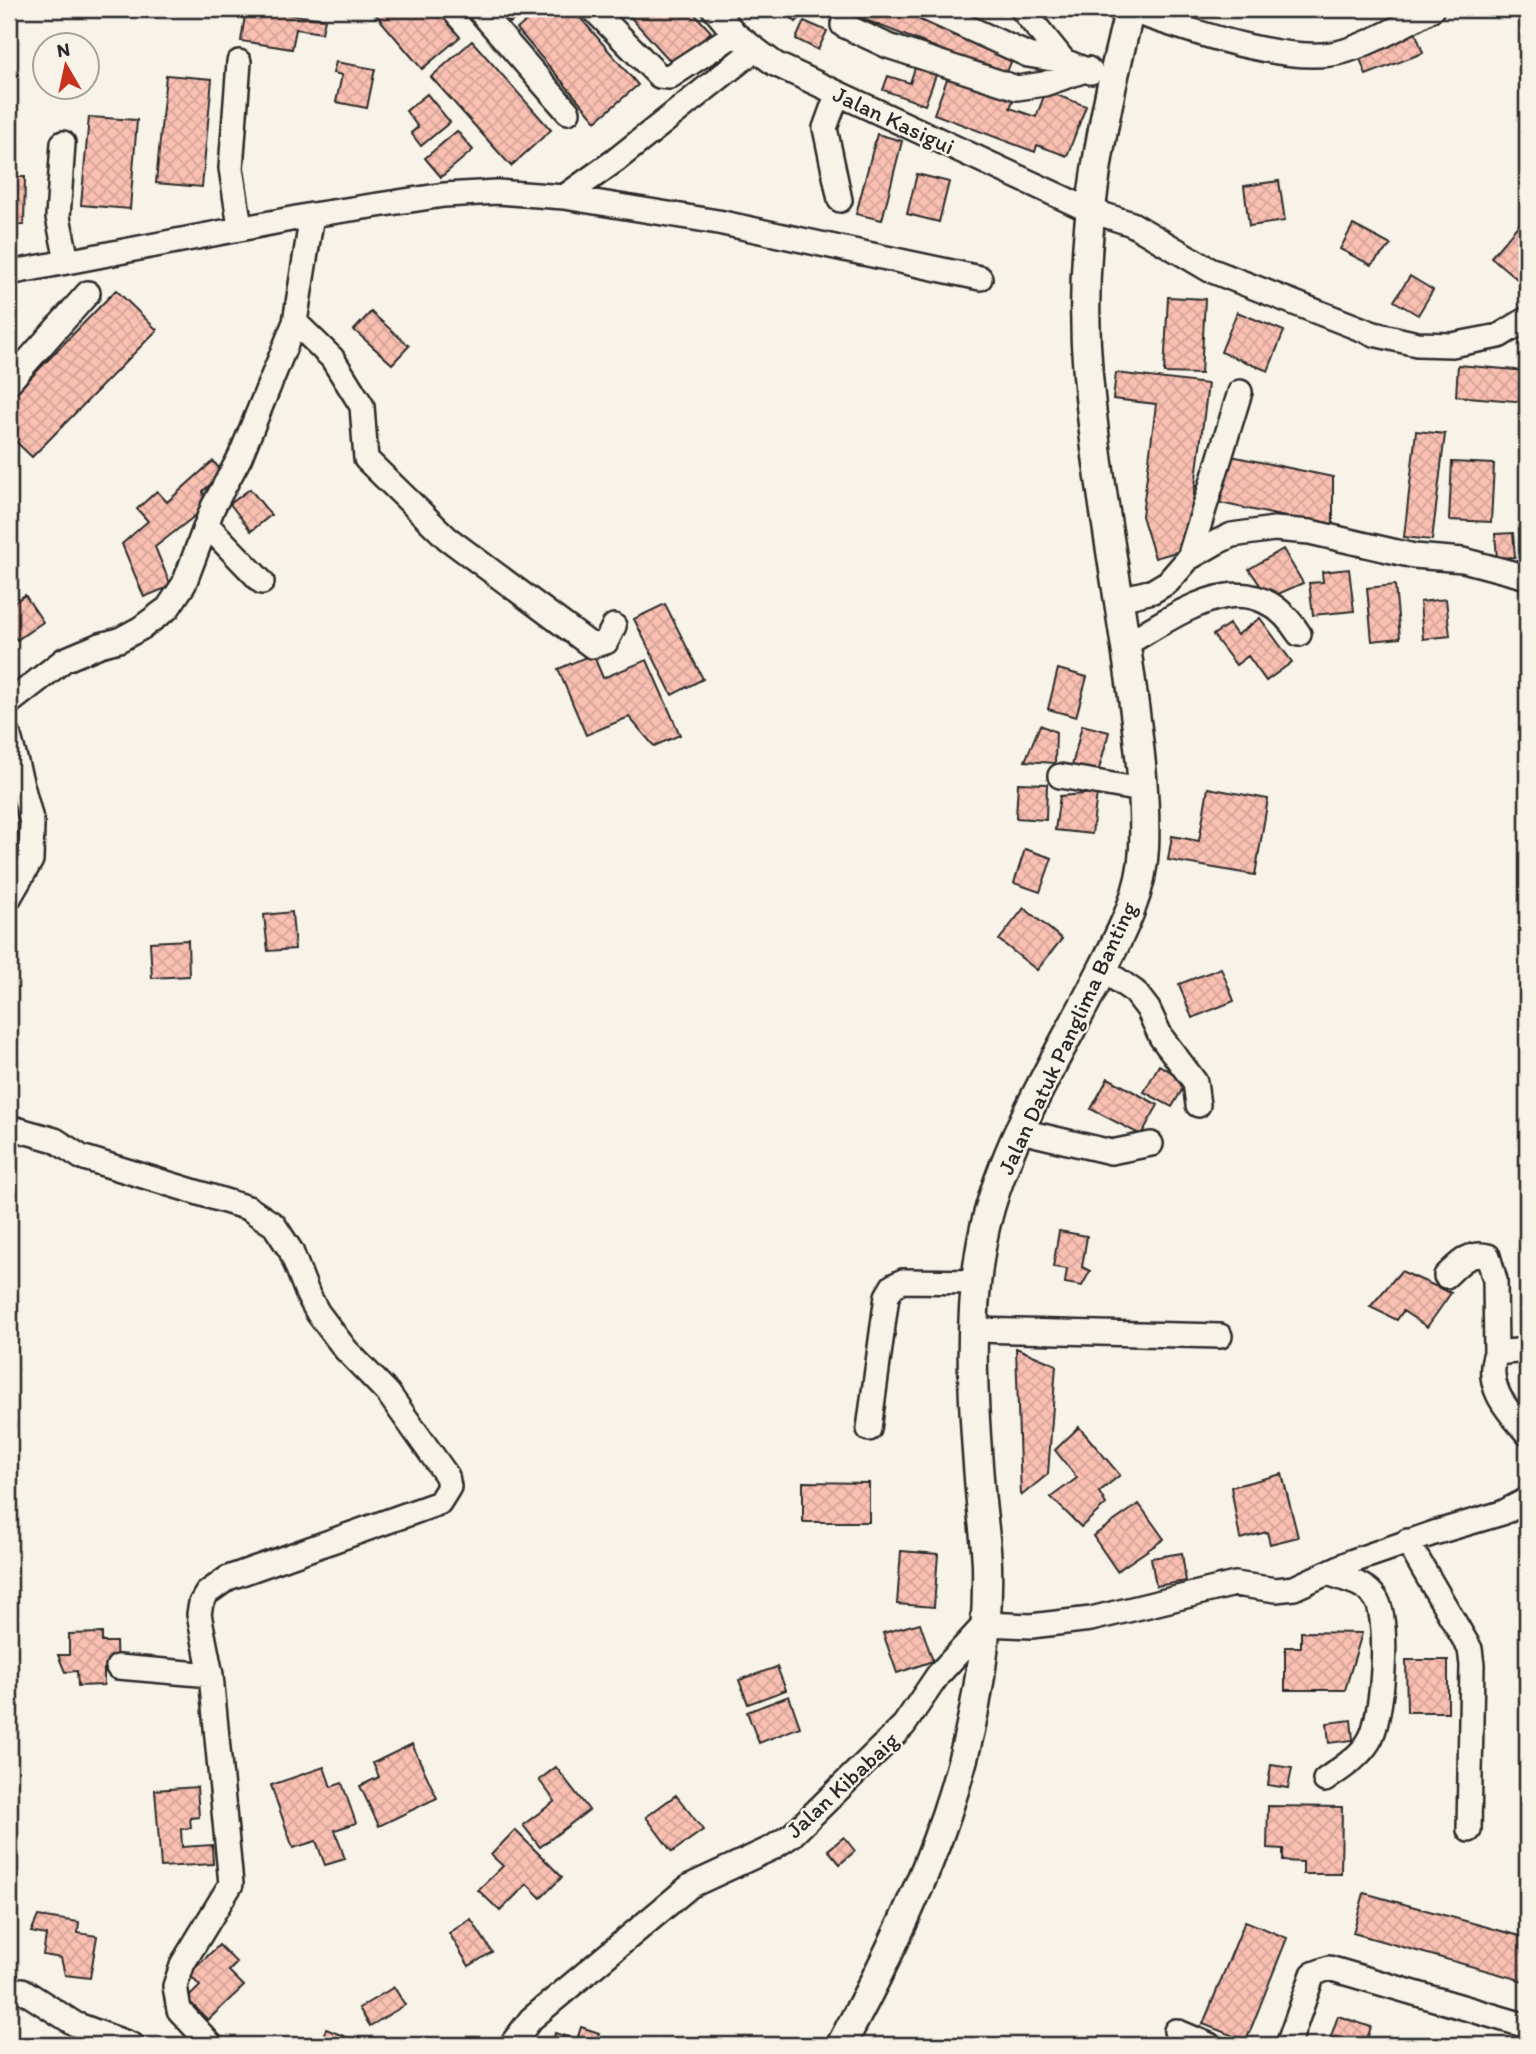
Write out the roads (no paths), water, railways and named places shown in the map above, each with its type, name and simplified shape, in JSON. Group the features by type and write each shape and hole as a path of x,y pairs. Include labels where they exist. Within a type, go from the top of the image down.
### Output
{"main road":[{"name":"Jalan Datuk Panglima Banting","path":"841,2045 941,1836 969,1736 978,1690 985,1625 987,1564 975,1434 974,1330 977,1282 995,1192 1021,1131 1128,919 1142,875 1142,790 1126,644 1088,376 1086,300 1089,210 1110,86 1130,10"}],"street":[{"path":"478,9 568,113"},
{"path":"593,9 659,76 670,76 735,34"},
{"name":"Jalan Kasigui","path":"714,9 735,34 754,50 837,95 1089,210 1132,224 1210,270 1374,334 1417,344 1452,345 1499,336 1527,319"},
{"path":"927,9 1028,55 1064,61 1088,69 1110,86"},
{"path":"1022,9 1064,61"},
{"path":"1130,10 1265,49 1326,55 1346,51 1432,9"},
{"path":"843,25 888,46 1017,88 1044,84 1088,69"},
{"path":"564,197 616,160 754,50"},
{"path":"239,62 231,169 240,227"},
{"path":"837,95 825,128 839,200"},
{"path":"63,143 58,216 67,261"},
{"path":"9,273 312,215 444,195 496,192 564,197 718,222 980,278"},
{"path":"9,703 64,660 120,640 168,608 184,584 213,507 240,457 295,322 312,215"},
{"path":"10,377 88,293"},
{"path":"295,322 332,358 362,405 366,459 407,500 447,538 592,646 606,642 614,626"},
{"path":"1189,558 1240,392"},
{"path":"207,525 262,582"},
{"path":"1119,599 1153,591 1168,582 1189,558 1232,535 1274,529 1310,532 1414,556 1463,560 1527,577"},
{"path":"1126,644 1201,601 1229,594 1272,605 1289,619 1299,634"},
{"path":"9,736 32,822 31,860 9,898"},
{"path":"1060,776 1142,790"},
{"path":"1102,969 1135,992 1148,1009 1161,1037 1195,1082 1200,1099 1198,1105"},
{"path":"9,1127 55,1140 81,1157 248,1208 267,1220 291,1251 308,1295 323,1320 388,1393 447,1476 449,1487 439,1503 316,1545 215,1585 201,1603 199,1614 211,1675 231,1884 183,1963 175,1986 179,2010 211,2045"},
{"path":"1021,1131 1111,1152 1151,1144"},
{"path":"1446,1276 1464,1259 1479,1254 1488,1256 1495,1280 1496,1353 1491,1367 1494,1383 1503,1405 1527,1433"},
{"path":"869,1429 887,1296 893,1286 903,1281 977,1282"},
{"path":"974,1330 1220,1336"},
{"path":"1496,1353 1527,1349"},
{"path":"985,1625 1060,1624 1091,1619 1234,1584 1276,1590 1294,1588 1353,1561 1407,1541 1502,1513 1527,1500"},
{"path":"1407,1541 1470,1650 1469,1830"},
{"path":"1325,1780 1357,1755 1375,1727 1384,1622 1376,1597 1365,1587 1329,1574"},
{"name":"Jalan Kibabaig","path":"511,2045 531,2019 690,1886 772,1848 814,1815 904,1725 938,1675 985,1625"},
{"path":"118,1667 211,1675"},
{"path":"1287,2045 1313,1974 1329,1968 1527,2026"},
{"path":"22,1990 75,2024 132,2045"},
{"path":"1176,2031 1209,2045"}]}
